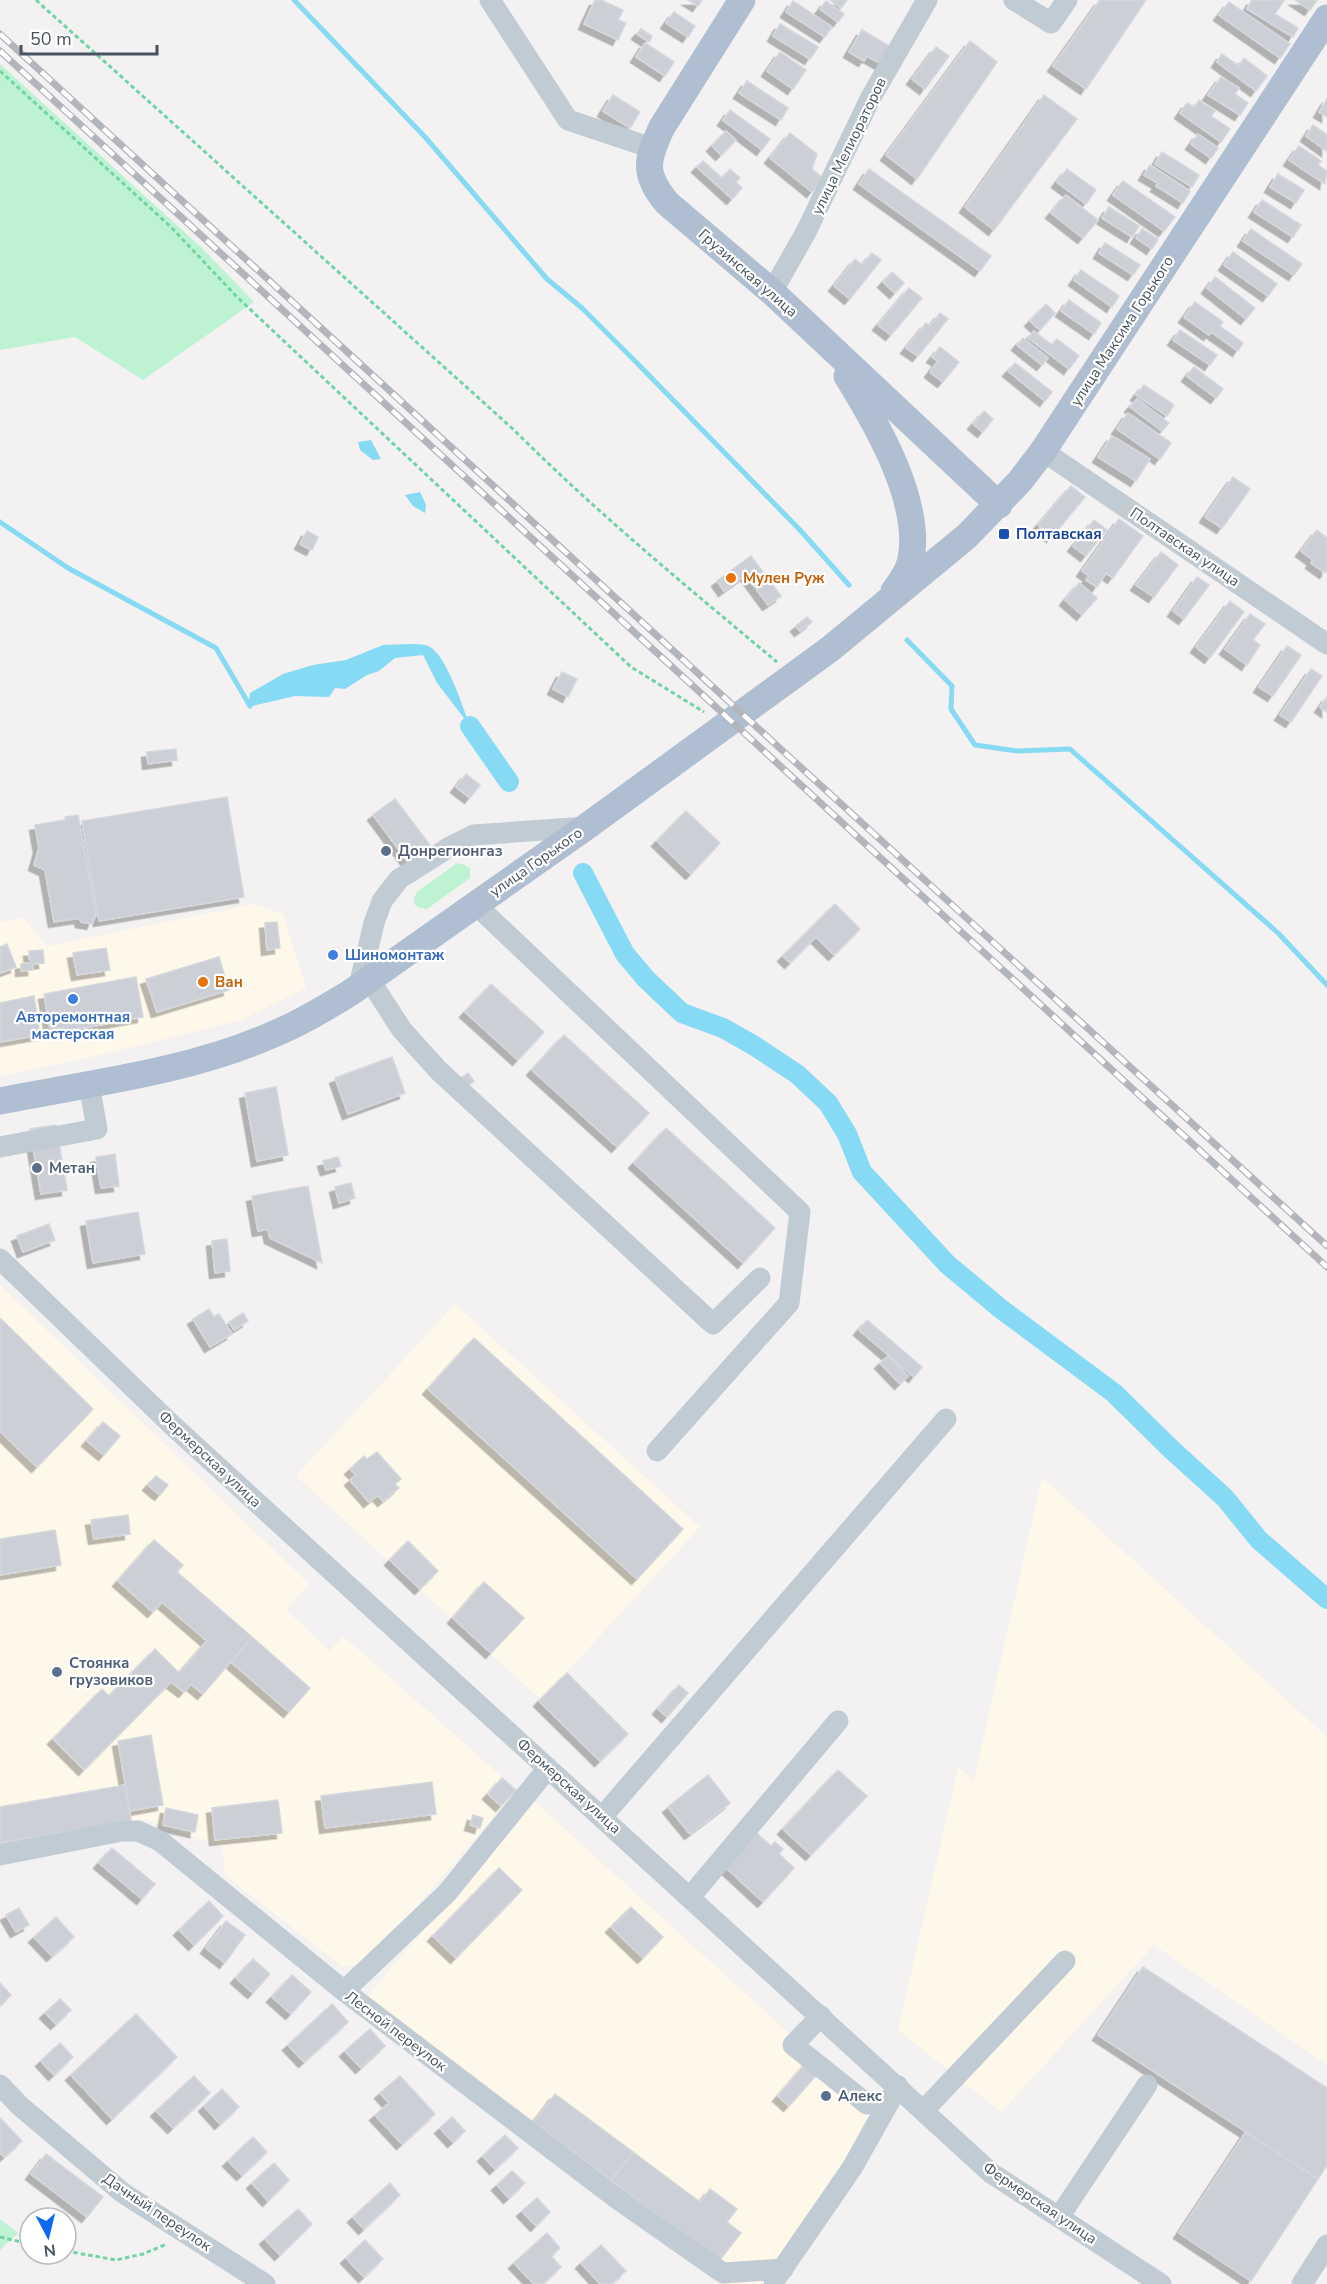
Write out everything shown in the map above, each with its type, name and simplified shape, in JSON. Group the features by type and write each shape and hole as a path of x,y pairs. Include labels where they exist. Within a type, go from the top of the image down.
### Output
{"main road":[{"name":"Грузинская улица","path":"742,0 662,127 652,148 649,163 650,178 667,203 772,292 999,505"},
{"name":"улица Максима Горького","path":"877,610 967,536 999,505 1043,451 1327,18"},
{"path":"816,334 844,371 887,447 903,488 911,522 913,543 911,561 900,584 877,610"},
{"name":"улица Горького","path":"88,1084 169,1068 232,1051 308,1018 364,982 586,827 795,676 877,610"},
{"path":"0,1101 88,1084"}],"street":[{"path":"490,0 568,120 652,148"},
{"name":"улица Мелиораторов","path":"772,292 806,232 871,97 927,0"},
{"path":"1014,0 1051,23 1067,0"},
{"name":"Полтавская улица","path":"1043,451 1327,644"},
{"path":"586,827 474,835 448,848 399,879 382,900 374,923 364,982 402,1030 439,1071 713,1324 760,1278"},
{"path":"475,904 800,1212 789,1303 657,1450"},
{"path":"0,1146 97,1129 88,1084"},
{"name":"Фермерская улица","path":"0,1259 172,1425 821,2016 894,2094 924,2110 991,2173 1161,2284"},
{"path":"602,1817 946,1419"},
{"path":"690,1897 838,1721"},
{"path":"344,1991 447,1893 549,1768"},
{"name":"Лесной переулок","path":"0,1855 122,1831 138,1832 160,1841 344,1991 616,2198 723,2272 777,2276"},
{"path":"924,2110 1065,1961"},
{"path":"821,2016 793,2045 867,2104 894,2094"},
{"name":"Дачный переулок","path":"0,2085 20,2106 123,2193 265,2284"},
{"path":"1059,2217 1147,2085"},
{"path":"777,2276 852,2168 894,2094"},
{"path":"1302,2284 1327,2245"}],"path":[{"path":"36,0 513,429 559,475 670,573 795,676"},
{"path":"0,71 171,227 237,297 631,667 726,726"},
{"path":"78,2253 116,2260 143,2254 188,2234"},
{"path":"0,2237 18,2241"}],"shaded area":[{"path":"255,904 283,914 306,988 241,1020 92,1057 0,1076 0,922 23,918 47,946"},
{"path":"0,1285 309,1584 286,1610 330,1651 343,1636 517,1790 367,1964 343,1967 225,1875 222,1847 144,1819 0,1845"},
{"path":"455,1304 700,1527 541,1700 296,1476"},
{"path":"1042,1477 1327,1737 1327,2065 1154,1945 1001,2112 898,2030 958,1768 974,1780"},
{"path":"534,1801 813,2055 865,2097 856,2110 882,2116 769,2284 720,2284 712,2279 723,2262 367,1996"}],"green space":[{"path":"0,64 202,248 254,302 143,380 75,337 0,350"},
{"path":"457,863 470,868 470,878 427,909 415,905 414,898 417,892"},
{"path":"0,2219 18,2233 0,2250"}],"water":[{"path":"371,440 381,459 373,460 360,450 358,442"},
{"path":"420,492 426,505 425,513 413,506 405,495"},
{"path":"420,644 432,649 446,667 470,726 437,683 423,655 395,658 379,671 367,675 345,689 335,688 329,697 295,696 248,707 250,693 283,674 313,665 346,660 383,645"}],"building":[{"path":"595,0 601,0 623,10 618,20 626,23 618,40 584,24"},
{"path":"688,0 702,0 698,6"},
{"path":"830,0 847,0 841,8"},
{"path":"1100,0 1146,0 1086,89 1053,66"},
{"path":"1252,0 1284,0 1275,14 1298,28 1293,37 1247,9"},
{"path":"1295,0 1317,0 1310,10"},
{"path":"793,1 832,27 825,37 786,12"},
{"path":"826,1 844,14 838,22 820,9"},
{"path":"1229,2 1290,44 1280,58 1219,15"},
{"path":"674,12 695,26 688,37 666,23"},
{"path":"780,24 818,47 810,59 773,36"},
{"path":"641,29 652,36 649,42 637,34"},
{"path":"862,30 891,47 881,64 867,56 864,61 849,52"},
{"path":"970,41 997,62 917,179 886,155"},
{"path":"645,43 674,62 665,76 636,57"},
{"path":"936,47 949,56 925,89 912,79"},
{"path":"780,52 806,70 793,89 767,71"},
{"path":"1222,54 1239,66 1244,58 1267,76 1256,91 1217,62"},
{"path":"1221,77 1239,88 1235,94 1248,103 1240,115 1208,95"},
{"path":"747,81 788,108 781,120 739,93"},
{"path":"613,95 640,112 630,128 603,111"},
{"path":"1044,95 1077,119 994,230 965,207"},
{"path":"1327,99 1327,117 1319,112"},
{"path":"1199,100 1215,111 1211,116 1230,129 1221,142 1180,113 1187,103 1194,107"},
{"path":"730,110 770,139 762,150 723,120"},
{"path":"1313,125 1327,135 1327,151 1306,136"},
{"path":"726,131 736,140 721,155 712,146"},
{"path":"790,133 817,154 812,169 823,178 812,192 770,158"},
{"path":"1198,134 1218,148 1211,158 1191,144"},
{"path":"1299,146 1321,161 1318,165 1327,171 1325,184 1289,160"},
{"path":"1162,152 1199,175 1192,187 1155,164"},
{"path":"703,161 722,178 730,169 740,178 736,182 742,188 732,199 697,167"},
{"path":"1150,165 1190,191 1183,203 1156,186 1158,183 1144,175"},
{"path":"869,169 991,256 980,271 859,184"},
{"path":"1067,169 1096,190 1086,204 1057,182"},
{"path":"1278,174 1304,190 1296,203 1270,187"},
{"path":"1123,181 1175,217 1164,231 1113,195"},
{"path":"1066,195 1098,220 1083,238 1051,213"},
{"path":"1262,200 1301,225 1293,237 1254,212"},
{"path":"1109,207 1139,226 1132,237 1102,218"},
{"path":"1142,229 1158,239 1152,249 1136,238"},
{"path":"1251,229 1302,264 1294,275 1243,241"},
{"path":"1105,243 1140,265 1133,275 1099,253"},
{"path":"1233,252 1277,284 1268,296 1224,265"},
{"path":"872,253 881,260 850,299 834,286 855,259 862,265"},
{"path":"1081,270 1119,296 1112,307 1074,280"},
{"path":"892,272 904,283 895,293 883,282"},
{"path":"1215,277 1255,308 1246,319 1207,288"},
{"path":"909,288 922,298 891,335 878,325"},
{"path":"1069,300 1101,323 1094,334 1061,311"},
{"path":"1195,302 1223,322 1220,326 1243,343 1238,351 1211,332 1209,335 1184,317"},
{"path":"1046,304 1055,313 1040,330 1030,321"},
{"path":"940,313 948,319 918,356 906,348 926,323 930,326"},
{"path":"1180,330 1217,355 1210,365 1173,340"},
{"path":"1034,331 1052,345 1057,339 1079,356 1069,369 1028,338"},
{"path":"1023,338 1048,358 1042,365 1017,345"},
{"path":"940,347 959,362 943,382 930,372 938,361 932,357"},
{"path":"1015,363 1052,392 1045,401 1008,371"},
{"path":"1194,367 1223,389 1216,398 1187,376"},
{"path":"1144,385 1174,405 1167,416 1136,395"},
{"path":"1137,399 1169,423 1162,431 1130,407"},
{"path":"984,411 993,419 983,432 973,424"},
{"path":"1128,413 1171,443 1160,459 1117,429"},
{"path":"1112,436 1150,459 1136,481 1098,457"},
{"path":"1233,477 1250,489 1222,528 1205,517"},
{"path":"1071,486 1085,497 1052,537 1038,525"},
{"path":"1119,519 1143,536 1113,578 1106,573 1097,587 1086,580 1089,576 1082,571"},
{"path":"1094,520 1107,530 1086,556 1073,546"},
{"path":"1317,530 1327,538 1327,570 1325,573 1311,563 1313,560 1301,551"},
{"path":"307,531 318,537 312,550 300,544"},
{"path":"1161,552 1178,565 1154,597 1136,585"},
{"name":"Мулен Руж","path":"751,556 781,596 768,605 746,575 724,591 717,581"},
{"path":"1197,577 1209,585 1184,619 1173,611"},
{"path":"1079,583 1097,598 1082,615 1065,600"},
{"path":"1230,601 1244,612 1210,658 1196,647"},
{"path":"1250,614 1265,624 1253,640 1260,645 1247,665 1225,649"},
{"path":"807,617 812,622 800,631 796,626"},
{"path":"1287,646 1301,655 1273,696 1259,687"},
{"path":"1311,669 1322,676 1291,722 1280,715"},
{"path":"562,672 577,679 568,697 553,689"},
{"path":"1327,697 1327,712 1320,707"},
{"path":"176,749 177,760 148,764 147,752"},
{"path":"466,774 480,785 470,798 456,787"},
{"path":"227,797 244,897 99,921 82,821"},
{"path":"395,799 433,849 411,866 373,815"},
{"path":"686,811 720,843 691,874 657,841"},
{"path":"78,815 96,915 92,924 81,922 80,918 54,922 45,870 34,865 39,848 35,825 66,820 65,817"},
{"path":"835,904 860,929 834,955 816,937 790,963 783,956"},
{"path":"277,922 280,948 267,950 265,923"},
{"path":"7,944 16,967 0,973 0,947"},
{"path":"106,948 110,970 77,975 73,953"},
{"path":"43,950 44,963 33,964 33,970 21,971 21,964 30,963 29,951"},
{"path":"219,957 229,990 157,1012 146,979"},
{"path":"136,977 143,1017 51,1034 44,994"},
{"path":"491,984 544,1032 518,1060 465,1012"},
{"path":"34,996 40,1035 0,1042 0,1003"},
{"path":"564,1035 649,1113 617,1147 532,1070"},
{"path":"392,1057 405,1093 348,1114 335,1078"},
{"path":"468,1073 474,1081 463,1090 457,1081"},
{"path":"276,1087 288,1155 257,1161 245,1093"},
{"path":"56,1125 67,1190 41,1194 30,1129"},
{"path":"666,1128 775,1228 743,1263 634,1163"},
{"path":"115,1154 119,1186 101,1188 96,1157"},
{"path":"338,1157 341,1166 326,1170 323,1161"},
{"path":"351,1183 355,1198 339,1203 335,1187"},
{"path":"308,1186 322,1263 270,1238 268,1229 258,1231 252,1196"},
{"path":"138,1212 145,1254 93,1263 86,1221"},
{"path":"49,1224 55,1240 23,1252 17,1236"},
{"path":"227,1239 230,1271 215,1273 212,1241"},
{"path":"209,1309 214,1317 219,1314 232,1334 210,1347 193,1319"},
{"path":"243,1313 248,1321 234,1330 229,1322"},
{"path":"0,1318 93,1409 37,1467 0,1431"},
{"path":"867,1320 922,1367 914,1377 859,1330"},
{"path":"474,1338 683,1529 637,1579 428,1389"},
{"path":"888,1356 908,1376 900,1384 880,1363"},
{"path":"103,1422 120,1436 104,1455 87,1441"},
{"path":"377,1452 401,1479 395,1484 399,1488 383,1501 378,1495 369,1502 350,1480 356,1475 350,1469 364,1456 367,1459"},
{"path":"156,1476 168,1485 160,1495 148,1485"},
{"path":"128,1515 130,1534 94,1539 91,1520"},
{"path":"55,1530 61,1565 0,1575 0,1539"},
{"path":"154,1540 183,1565 177,1572 252,1637 203,1694 191,1684 184,1692 171,1682 84,1770 53,1739 102,1689 109,1696 155,1649 179,1673 207,1641 162,1602 153,1612 118,1581"},
{"path":"408,1541 438,1571 420,1589 390,1560"},
{"path":"484,1582 524,1618 491,1653 453,1618"},
{"path":"252,1637 310,1688 289,1712 231,1662"},
{"path":"567,1673 628,1734 600,1761 539,1701"},
{"path":"679,1685 688,1693 667,1717 658,1709"},
{"path":"151,1735 163,1805 130,1811 118,1741"},
{"path":"838,1770 867,1796 811,1855 783,1829"},
{"path":"708,1775 730,1803 690,1834 668,1807"},
{"path":"502,1778 516,1790 501,1806 488,1794"},
{"path":"432,1782 436,1814 325,1828 321,1796"},
{"path":"125,1785 131,1820 0,1843 0,1807"},
{"path":"278,1800 282,1833 215,1840 212,1808"},
{"path":"166,1808 198,1815 195,1832 163,1825"},
{"path":"473,1815 483,1818 480,1828 470,1825"},
{"path":"752,1829 771,1846 775,1842 783,1849 779,1854 794,1868 763,1902 721,1863"},
{"path":"112,1848 155,1884 142,1899 99,1863"},
{"path":"499,1868 522,1890 456,1958 433,1936"},
{"path":"209,1901 223,1916 194,1945 179,1930"},
{"path":"631,1907 663,1937 643,1958 611,1927"},
{"path":"19,1908 29,1925 16,1932 6,1915"},
{"path":"56,1917 74,1937 52,1956 34,1937"},
{"path":"226,1921 245,1935 225,1963 206,1948"},
{"path":"253,1959 270,1974 253,1993 236,1978"},
{"path":"1143,1967 1327,2088 1327,2165 1318,2179 1098,2035"},
{"path":"292,1975 311,1992 291,2014 272,1997"},
{"path":"0,1983 11,1995 0,2006"},
{"path":"60,1999 71,2010 56,2024 45,2013"},
{"path":"332,2004 348,2022 304,2062 288,2045"},
{"path":"136,2014 177,2057 112,2119 71,2075"},
{"path":"370,2029 385,2046 361,2068 345,2051"},
{"path":"60,2043 73,2057 54,2075 41,2061"},
{"path":"808,2061 820,2071 789,2106 778,2096"},
{"path":"194,2076 210,2093 173,2128 156,2111"},
{"path":"400,2076 435,2114 402,2144 375,2115 389,2103 380,2093"},
{"path":"222,2089 239,2107 220,2124 204,2106"},
{"path":"555,2094 633,2152 611,2180 534,2122"},
{"path":"452,2117 465,2131 453,2142 440,2128"},
{"path":"0,2118 22,2141 4,2157 0,2152"},
{"path":"1246,2132 1318,2179 1251,2281 1179,2233"},
{"path":"505,2135 518,2148 495,2169 483,2156"},
{"path":"253,2137 267,2152 242,2175 228,2161"},
{"path":"633,2152 700,2202 710,2189 737,2209 727,2222 741,2233 719,2261 611,2180"},
{"path":"46,2154 103,2197 87,2217 78,2210 78,2206 73,2206 31,2174"},
{"path":"274,2163 289,2180 268,2201 252,2183"},
{"path":"512,2171 525,2183 509,2198 497,2185"},
{"path":"390,2183 400,2195 364,2229 353,2217"},
{"path":"537,2198 550,2212 536,2226 522,2211"},
{"path":"298,2209 312,2224 280,2255 265,2239"},
{"path":"547,2233 560,2248 551,2256 561,2267 543,2284 534,2284 514,2263"},
{"path":"365,2240 383,2259 364,2277 346,2258"},
{"path":"601,2245 626,2271 611,2284 600,2284 581,2263"}],"waterway":[{"path":"294,0 425,137 547,279 582,308 633,359 800,530 849,585"},
{"path":"0,522 68,568 216,648 250,706"},
{"path":"907,640 952,686 951,709 975,745 1017,751 1070,749 1278,933 1327,985"},
{"path":"470,726 509,782"},
{"path":"583,873 625,954 646,979 682,1013 723,1028 797,1074 828,1103 847,1134 862,1172 947,1264 1001,1309 1114,1393 1225,1498 1259,1540 1327,1599"}],"railway":[{"path":"0,34 1327,1246"},
{"path":"0,51 1327,1267"}],"place":[{"name":"Полтавская","path":"1004,534"},
{"name":"Мулен Руж","path":"731,578"},
{"name":"Донрегионгаз","path":"386,851"},
{"name":"Шиномонтаж","path":"333,955"},
{"name":"Ван","path":"203,982"},
{"name":"Авторемонтная мастерская","path":"73,999"},
{"name":"Метан","path":"37,1168"},
{"name":"Стоянка грузовиков","path":"57,1672"},
{"name":"Алекс","path":"826,2096"}]}
